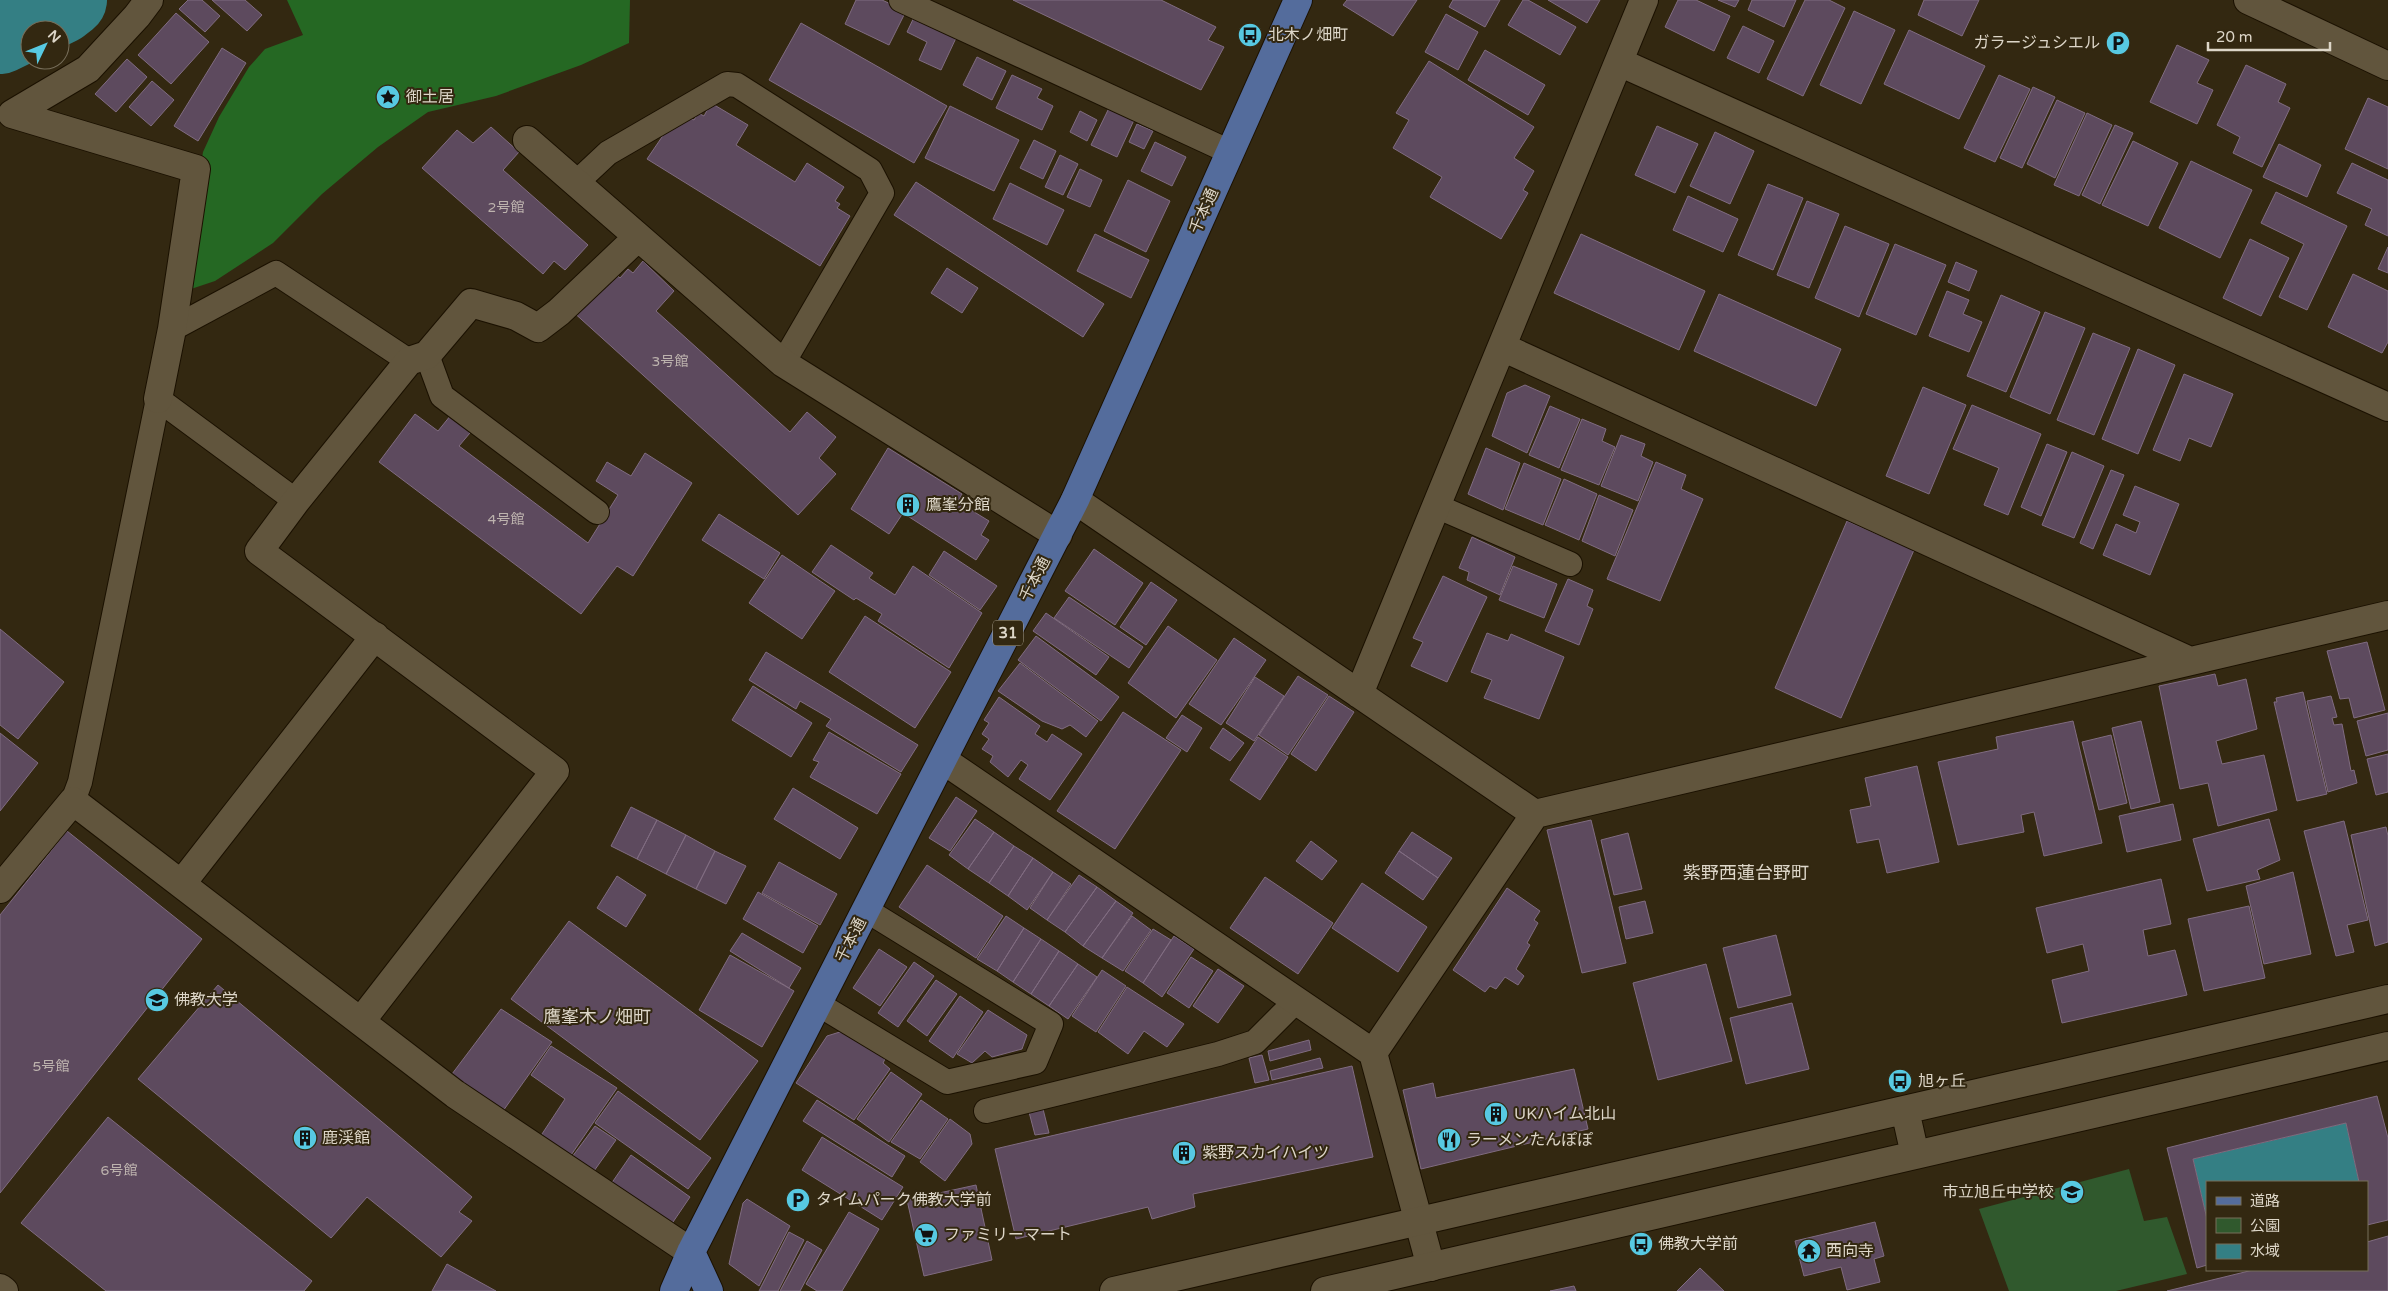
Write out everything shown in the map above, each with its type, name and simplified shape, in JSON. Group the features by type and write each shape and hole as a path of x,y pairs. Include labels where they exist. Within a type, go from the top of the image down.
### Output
{"main road":[{"name":"千本通","path":"674,1291 691,1252 1075,500 1298,0"},
{"path":"691,1252 709,1291"}],"street":[{"path":"6,122 88,69 137,16 149,0"},
{"path":"1359,694 1644,0"},
{"path":"2248,0 2388,66"},
{"path":"1618,62 2388,407"},
{"path":"6,122 196,169 172,329 158,399"},
{"path":"527,140 577,182 637,238 783,363 1058,535"},
{"path":"361,1021 555,771 259,551 296,501 418,358 471,303 516,316 538,328 559,312 637,238"},
{"path":"1502,348 2190,661"},
{"path":"1075,500 1535,814"},
{"path":"1373,1053 1535,814 2388,615"},
{"path":"182,883 375,636"},
{"path":"943,760 1373,1053 1431,1267"},
{"path":"0,889 73,802 182,883 455,1094 691,1252"},
{"path":"1114,1291 1184,1283 1418,1221 2388,999"},
{"path":"1325,1291 2388,1046"},
{"path":"1905,1110 1916,1155"},
{"path":"0,1288 4,1291"}],"lane":[{"path":"901,0 1230,152"},
{"path":"577,182 608,153 727,84 737,85 870,170 882,193 783,363"},
{"path":"172,329 276,273 418,358 442,396 598,512"},
{"path":"73,802 80,782 158,399 296,501"},
{"path":"1436,506 1570,564"},
{"path":"818,1004 947,1082 1035,1062 1051,1024 866,910"},
{"path":"986,1111 1218,1054 1254,1042 1296,1001"}],"green space":[{"path":"287,0 630,0 629,43 581,65 496,96 428,112 378,147 322,194 273,243 215,281 185,291 192,220 203,152 219,117 249,67 265,49 303,35"},
{"path":"2129,1169 2144,1221 2167,1217 2187,1274 2116,1291 2009,1291 1979,1209"}],"water":[{"path":"2346,1123 2359,1181 2206,1181 2206,1215 2193,1159"}],"building":[{"path":"188,0 202,0 220,16 205,32 179,9"},
{"path":"212,0 245,0 262,15 247,31"},
{"path":"856,0 882,0 906,11 889,45 845,24"},
{"path":"1013,0 1161,0 1216,27 1208,40 1224,47 1201,90"},
{"path":"1347,0 1417,0 1393,36 1343,5"},
{"path":"1453,0 1500,0 1485,27 1449,7"},
{"path":"1523,0 1528,0 1576,27 1560,55 1508,25"},
{"path":"1548,0 1600,0 1587,23"},
{"path":"1678,0 1696,0 1730,16 1714,51 1665,27"},
{"path":"1718,0 1739,0 1735,7"},
{"path":"1752,0 1796,0 1784,27 1748,10"},
{"path":"1805,0 1829,0 1845,8 1803,96 1767,79"},
{"path":"1924,0 1979,0 1962,36 1918,15"},
{"path":"1854,11 1895,30 1861,104 1820,85"},
{"path":"176,13 209,42 171,84 138,55"},
{"path":"916,13 956,38 941,70 919,60 927,42 907,32"},
{"path":"1446,14 1478,32 1458,70 1425,52"},
{"path":"801,23 947,106 914,163 769,80"},
{"path":"1743,26 1774,41 1759,73 1727,58"},
{"path":"1909,30 1985,66 1959,119 1884,84"},
{"path":"2177,45 2209,60 2197,83 2213,90 2197,124 2150,102"},
{"path":"222,48 246,63 198,141 174,126"},
{"path":"1485,50 1545,85 1528,115 1468,80"},
{"path":"977,57 1006,71 992,100 963,85"},
{"path":"127,59 147,77 116,112 95,94"},
{"path":"1429,61 1534,127 1514,158 1534,171 1523,190 1528,193 1501,239 1430,197 1442,177 1393,148 1409,120 1396,113"},
{"path":"2246,65 2286,84 2278,102 2290,108 2262,167 2233,153 2240,137 2217,125"},
{"path":"1012,75 1042,89 1037,98 1053,106 1042,130 996,108"},
{"path":"1999,75 2030,89 1995,162 1964,148"},
{"path":"152,81 174,100 151,126 129,107"},
{"path":"2033,87 2055,97 2022,168 2000,158"},
{"path":"2368,98 2388,107 2388,169 2345,149"},
{"path":"2057,100 2085,113 2055,178 2027,164"},
{"path":"711,103 748,125 736,145 795,182 807,163 844,187 835,201 840,204 837,208 850,216 820,266 647,159 679,112 694,120 698,113 704,116"},
{"path":"950,106 1019,140 994,191 925,158"},
{"path":"1109,108 1134,120 1117,157 1091,145"},
{"path":"1080,111 1097,120 1087,141 1070,132"},
{"path":"2087,113 2112,125 2079,196 2054,185"},
{"path":"1137,124 1153,131 1144,149 1129,142"},
{"path":"2115,125 2133,133 2100,204 2082,195"},
{"path":"1657,126 1698,144 1675,193 1635,175"},
{"path":"491,127 519,152 503,170 588,245 565,270 554,261 543,274 422,168 457,130 473,143"},
{"path":"1715,132 1754,151 1730,204 1690,186"},
{"path":"1034,140 1056,151 1043,179 1020,168"},
{"path":"2133,141 2178,163 2148,226 2102,205"},
{"path":"1155,142 1186,157 1172,186 1141,171"},
{"path":"2279,144 2321,165 2307,197 2263,177"},
{"path":"1060,155 1078,164 1063,195 1045,187"},
{"path":"2191,161 2252,190 2220,258 2159,228"},
{"path":"2352,163 2388,180 2388,236 2365,225 2372,209 2337,193"},
{"path":"1080,169 1102,180 1090,207 1067,197"},
{"path":"1128,180 1170,201 1146,252 1104,231"},
{"path":"916,182 1104,304 1083,337 894,215"},
{"path":"1010,183 1064,210 1047,245 993,219"},
{"path":"1768,184 1803,198 1773,270 1738,255"},
{"path":"2276,192 2347,226 2307,310 2279,297 2304,244 2261,223"},
{"path":"1688,196 1738,219 1723,252 1673,230"},
{"path":"1807,201 1839,214 1809,288 1777,275"},
{"path":"1845,226 1889,244 1859,317 1815,298"},
{"path":"1095,234 1149,260 1131,298 1077,271"},
{"path":"1581,234 1705,291 1679,350 1554,293"},
{"path":"2250,239 2289,258 2261,316 2223,298"},
{"path":"1895,244 1946,265 1916,335 1866,314"},
{"path":"2388,247 2388,273 2378,269"},
{"path":"643,261 674,291 656,311 790,432 807,412 836,437 819,458 836,474 798,515 571,310 609,268 620,278 628,269 633,273"},
{"path":"1956,262 1977,271 1969,291 1948,282"},
{"path":"947,268 978,288 962,313 931,293"},
{"path":"2353,274 2388,291 2388,342 2382,353 2328,327"},
{"path":"1947,291 1969,300 1963,314 1982,322 1969,352 1929,336"},
{"path":"1719,294 1841,349 1816,406 1694,351"},
{"path":"2001,295 2040,312 2006,392 1967,376"},
{"path":"2045,312 2085,328 2050,414 2010,397"},
{"path":"2093,333 2130,348 2094,435 2057,420"},
{"path":"2138,349 2175,365 2138,454 2102,439"},
{"path":"2184,374 2233,394 2211,447 2189,438 2180,461 2153,450"},
{"path":"1525,385 1550,396 1527,453 1492,436 1507,393"},
{"path":"1923,387 1966,405 1929,494 1886,476"},
{"path":"1972,405 2041,434 2008,515 1984,505 1999,468 1953,449"},
{"path":"1550,406 1580,419 1559,468 1529,455"},
{"path":"455,410 475,427 459,446 588,543 618,495 596,481 607,462 631,476 645,453 692,483 633,576 617,566 581,614 379,462 415,414 438,431"},
{"path":"1582,419 1606,429 1602,441 1615,447 1599,485 1561,470"},
{"path":"1621,435 1645,444 1641,456 1653,462 1638,501 1601,486"},
{"path":"2047,444 2067,452 2041,516 2021,507"},
{"name":"鷹峯分館","path":"888,448 962,494 958,502 989,521 981,535 989,540 976,560 903,513 889,534 851,509"},
{"path":"1486,448 1520,463 1503,510 1468,494"},
{"path":"2072,452 2104,466 2074,538 2042,525"},
{"path":"1656,462 1686,475 1681,489 1703,499 1660,601 1607,579"},
{"path":"1524,463 1561,479 1543,525 1505,509"},
{"path":"2111,470 2124,475 2093,549 2080,543"},
{"path":"1564,479 1597,494 1579,540 1545,525"},
{"path":"2135,486 2179,504 2150,575 2103,555 2116,524 2136,533 2140,522 2123,515"},
{"path":"1599,495 1633,510 1615,556 1582,541"},
{"path":"719,514 780,553 764,579 702,540"},
{"path":"1847,521 1914,550 1841,718 1775,688"},
{"path":"1472,537 1515,557 1500,595 1467,580 1469,572 1459,568"},
{"path":"831,545 873,573 869,578 895,595 913,566 982,613 949,668 878,621 882,614 856,598 854,600 812,572"},
{"path":"1094,549 1143,583 1115,625 1065,591"},
{"path":"944,551 997,586 980,610 929,575"},
{"path":"782,555 835,591 802,639 749,603"},
{"path":"1513,566 1557,584 1544,618 1499,600"},
{"path":"1443,576 1487,597 1447,682 1411,666 1423,642 1413,638"},
{"path":"1568,579 1593,590 1587,606 1593,609 1579,645 1545,631"},
{"path":"1151,582 1177,600 1146,645 1120,627"},
{"path":"1069,597 1143,647 1129,668 1054,618"},
{"path":"1046,613 1109,657 1096,675 1033,631"},
{"path":"865,616 951,672 915,728 829,672"},
{"path":"1168,626 1217,660 1176,718 1128,683"},
{"path":"0,629 64,682 18,739 0,725"},
{"path":"1487,633 1508,641 1511,634 1564,657 1539,719 1484,698 1492,680 1471,672"},
{"path":"1036,636 1119,697 1101,721 1018,660"},
{"path":"1234,638 1266,660 1221,725 1189,704"},
{"path":"2367,642 2385,710 2354,718 2349,698 2340,699 2327,651"},
{"path":"766,652 918,745 901,772 826,726 831,719 800,701 796,709 749,680"},
{"path":"1020,663 1098,721 1086,737 1070,725 1062,729 1042,721 998,691"},
{"path":"2215,674 2218,686 2246,679 2257,729 2216,741 2222,764 2264,755 2277,810 2218,826 2208,783 2180,789 2159,686"},
{"path":"1298,676 1328,695 1288,755 1259,735"},
{"path":"1255,677 1284,696 1254,741 1226,723"},
{"path":"753,686 812,723 791,757 732,720"},
{"path":"2303,692 2327,794 2297,801 2274,702 2277,702 2276,698"},
{"path":"1329,696 1354,712 1316,771 1291,754"},
{"path":"2331,696 2337,717 2332,718 2334,725 2342,724 2351,771 2354,770 2357,783 2328,792 2307,701"},
{"path":"999,697 1040,726 1035,734 1047,742 1052,734 1082,754 1050,800 1019,779 1028,765 1021,760 1008,777 990,762 993,756 982,749 989,739 982,734 989,723 984,720"},
{"path":"1123,712 1181,750 1115,849 1057,811"},
{"path":"2388,713 2388,750 2366,756 2357,721"},
{"path":"1182,715 1202,728 1187,752 1166,738"},
{"path":"2073,721 2102,843 2044,856 2034,812 2021,815 2024,832 1958,845 1938,762 1998,749 1996,737"},
{"path":"2141,721 2160,802 2131,809 2112,728"},
{"path":"1223,728 1244,743 1230,761 1210,748"},
{"path":"829,732 901,774 877,814 810,777 819,762 813,760"},
{"path":"0,733 38,763 0,811"},
{"path":"2111,735 2127,803 2099,810 2082,742"},
{"path":"1258,737 1288,757 1260,800 1230,780"},
{"path":"2388,754 2388,792 2376,795 2367,759"},
{"path":"1917,766 1939,862 1887,873 1879,839 1857,843 1850,810 1871,806 1865,778"},
{"path":"793,788 858,828 840,859 774,819"},
{"path":"956,797 977,811 950,851 929,838"},
{"path":"2173,804 2181,840 2127,852 2119,816"},
{"path":"631,807 657,820 637,859 611,846"},
{"path":"975,819 994,832 968,869 949,855"},
{"path":"2269,819 2280,860 2257,870 2260,879 2207,891 2193,839"},
{"path":"657,820 686,835 666,874 637,859"},
{"path":"1591,820 1626,963 1582,973 1547,830"},
{"path":"2344,821 2368,920 2347,925 2354,952 2336,956 2304,831"},
{"path":"2386,827 2388,836 2388,942 2375,946 2351,835"},
{"path":"67,831 202,939 0,1193 0,915"},
{"path":"994,832 1014,846 989,883 968,869"},
{"path":"1412,832 1452,858 1438,878 1399,851"},
{"path":"1628,833 1642,889 1614,895 1601,840"},
{"path":"686,835 715,851 696,889 666,874"},
{"path":"1311,841 1337,861 1322,880 1296,861"},
{"path":"1014,846 1033,858 1008,896 989,883"},
{"path":"715,851 746,866 726,904 696,889"},
{"path":"1399,851 1438,878 1423,900 1385,873"},
{"path":"1033,858 1053,872 1027,910 1008,896"},
{"path":"779,862 837,894 820,925 762,893"},
{"path":"927,865 1003,916 976,958 899,907"},
{"path":"1053,872 1071,884 1047,920 1030,908"},
{"path":"2293,872 2311,954 2264,964 2246,886"},
{"path":"1079,875 1097,887 1065,932 1047,920"},
{"path":"617,876 646,895 626,927 597,908"},
{"path":"1265,877 1333,923 1298,974 1230,928"},
{"path":"2161,879 2171,924 2143,930 2148,956 2175,950 2187,995 2062,1023 2052,980 2089,971 2083,944 2047,953 2036,908"},
{"path":"1362,883 1427,927 1398,972 1332,928"},
{"path":"1097,887 1116,901 1083,946 1065,932"},
{"path":"1507,888 1540,911 1534,920 1538,923 1527,943 1530,945 1516,969 1524,976 1518,985 1505,977 1496,989 1490,986 1485,992 1453,970"},
{"path":"758,892 818,926 803,953 743,919"},
{"path":"1116,901 1133,913 1102,958 1083,946"},
{"path":"1645,901 1653,933 1626,939 1619,907"},
{"path":"2249,906 2265,978 2204,991 2188,919"},
{"path":"1006,916 1024,928 997,971 977,959"},
{"path":"1132,916 1151,930 1123,971 1102,958"},
{"path":"569,921 758,1061 700,1140 511,999"},
{"path":"1024,928 1041,939 1013,982 997,971"},
{"path":"1153,929 1171,940 1143,983 1125,971"},
{"path":"742,933 801,968 789,988 730,951"},
{"path":"1776,935 1791,995 1738,1008 1723,948"},
{"path":"1174,936 1194,949 1162,997 1143,983"},
{"path":"1041,939 1059,951 1031,994 1013,982"},
{"path":"879,949 907,967 880,1006 853,988"},
{"path":"1059,951 1078,964 1049,1006 1031,994"},
{"path":"730,955 794,991 762,1047 699,1010"},
{"path":"1191,957 1213,971 1189,1008 1167,993"},
{"path":"914,962 934,976 898,1027 878,1013"},
{"path":"1078,964 1097,977 1068,1019 1049,1006"},
{"path":"1706,964 1732,1061 1658,1080 1633,983"},
{"path":"1218,969 1244,986 1218,1023 1193,1006"},
{"path":"1102,970 1126,986 1096,1032 1072,1016"},
{"path":"936,980 957,994 927,1036 907,1021"},
{"name":"鹿渓館","path":"218,985 472,1197 459,1212 472,1221 441,1257 367,1197 331,1238 138,1079"},
{"path":"1127,987 1184,1024 1167,1047 1144,1031 1128,1054 1098,1032"},
{"path":"960,996 983,1012 953,1058 929,1041"},
{"path":"1792,1003 1809,1069 1746,1084 1730,1018"},
{"path":"501,1009 552,1042 503,1111 452,1074"},
{"path":"988,1010 1027,1035 1022,1049 992,1057 985,1051 972,1063 957,1054"},
{"path":"843,1031 885,1059 883,1063 890,1069 854,1120 796,1083 827,1036"},
{"path":"1309,1040 1311,1050 1270,1061 1268,1051"},
{"path":"551,1046 617,1088 569,1158 540,1137 565,1099 531,1075"},
{"path":"1262,1055 1269,1080 1255,1083 1249,1058"},
{"path":"1320,1058 1323,1068 1272,1080 1270,1071"},
{"name":"紫野スカイハイツ","path":"1352,1066 1373,1157 1193,1194 1195,1207 1152,1219 1148,1207 1016,1239 995,1149"},
{"name":"UKハイム北山","path":"1574,1069 1588,1129 1421,1169 1403,1090 1433,1083 1436,1098"},
{"path":"891,1072 922,1094 889,1142 857,1119"},
{"path":"618,1091 711,1158 688,1189 595,1123"},
{"path":"2377,1096 2388,1138 2388,1220 2368,1225 2368,1181 2359,1181 2346,1123 2193,1159 2206,1215 2206,1265 2197,1268 2167,1148"},
{"path":"817,1100 905,1156 892,1177 803,1121"},
{"path":"921,1100 948,1119 920,1159 891,1142"},
{"path":"1043,1109 1049,1133 1035,1135 1029,1112"},
{"path":"108,1117 312,1281 304,1291 106,1291 21,1223"},
{"path":"950,1119 970,1134 972,1144 945,1181 920,1162"},
{"path":"595,1126 616,1140 594,1171 572,1157"},
{"path":"822,1137 903,1187 882,1220 802,1170"},
{"path":"631,1155 690,1197 671,1225 611,1184"},
{"path":"976,1185 992,1260 924,1276 907,1200"},
{"path":"747,1199 790,1226 759,1286 729,1264 743,1203"},
{"path":"849,1212 879,1229 842,1291 817,1291 806,1284"},
{"path":"1875,1222 1884,1256 1874,1259 1880,1282 1847,1290 1841,1267 1804,1276 1795,1241"},
{"path":"789,1232 804,1240 778,1291 759,1291"},
{"path":"2388,1236 2388,1291 2167,1291 2249,1271 2368,1271 2368,1242"},
{"path":"807,1241 822,1250 800,1291 780,1291"},
{"path":"447,1264 496,1291 432,1291"},
{"path":"1700,1268 1724,1291 1677,1291"},
{"path":"1574,1286 1576,1291 1550,1291"}],"waterway":[{"path":"0,37 61,7 70,0"}],"place":[{"name":"北木ノ畑町","path":"1250,35"},
{"name":"ガラージュシエル","path":"2118,43"},
{"name":"御土居","path":"388,97"},
{"name":"鷹峯分館","path":"908,505"},
{"name":"佛教大学","path":"157,1000"},
{"name":"旭ヶ丘","path":"1900,1081"},
{"name":"UKハイム北山","path":"1496,1114"},
{"name":"鹿渓館","path":"305,1138"},
{"name":"ラーメンたんぽぽ","path":"1449,1140"},
{"name":"紫野スカイハイツ","path":"1184,1153"},
{"name":"市立旭丘中学校","path":"2072,1192"},
{"name":"タイムパーク佛教大学前","path":"798,1200"},
{"name":"ファミリーマート","path":"926,1235"},
{"name":"佛教大学前","path":"1641,1244"},
{"name":"西向寺","path":"1809,1251"}],"district":[{"name":"紫野西蓮台野町","path":"1746,873"},
{"name":"鷹峯木ノ畑町","path":"597,1017"}]}
